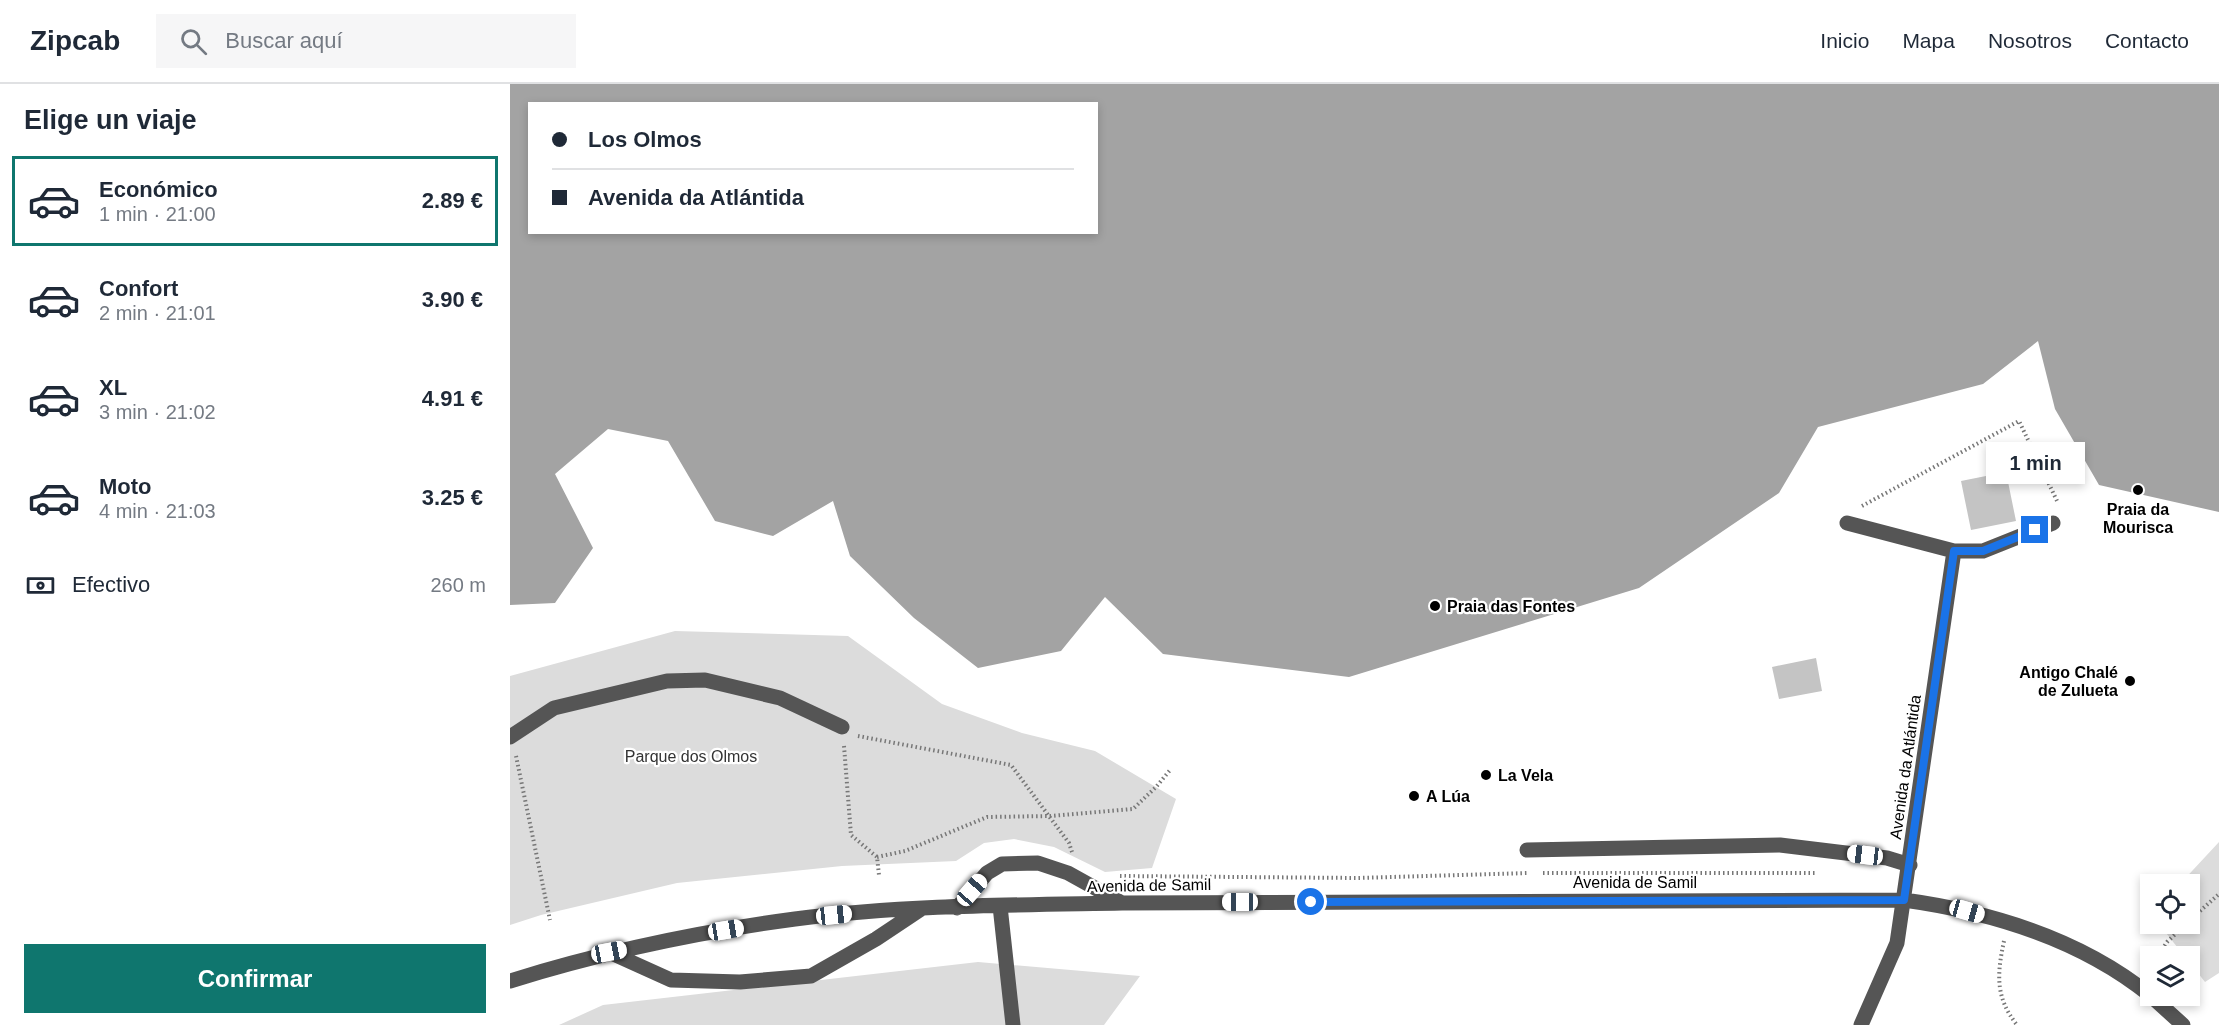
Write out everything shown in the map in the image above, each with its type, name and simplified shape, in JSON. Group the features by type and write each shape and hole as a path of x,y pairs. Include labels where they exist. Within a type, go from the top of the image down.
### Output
{"street":[{"path":"1847,523 1954,551 1983,551 2053,523"},
{"name":"Avenida da Atlántida","path":"1860,1025 1897,943 1954,551"},
{"path":"510,737 554,708 667,681 705,680 780,698 842,727"},
{"path":"1527,850 1780,844 1887,858 1910,865"},
{"path":"957,908 987,873 1002,864 1038,863 1068,873 1122,903"},
{"path":"1904,900 1967,911 2037,933 2107,966 2140,988"},
{"name":"Avenida de Samil","path":"510,981 609,952 795,919 921,909 1122,903 1904,900"},
{"path":"1000,906 1013,1025"},
{"path":"609,952 671,980 740,982 811,976 876,939 921,909"},
{"path":"2162,1006 2183,1025"}],"path":[{"path":"1847,523 1858,508 2019,421 2065,518 2053,523"},
{"path":"842,727 854,735 1011,765 1069,843 1074,861"},
{"path":"842,727 852,834 878,857 879,875"},
{"path":"514,754 518,759 550,920"},
{"path":"878,857 905,851 987,817 1050,816 1133,809 1171,769"},
{"path":"1113,876 1357,878 1508,873 1826,873"},
{"path":"2200,911 2219,894"},
{"path":"2008,923 1998,966 1999,993 2017,1025"},
{"path":"2164,946 2175,934"}],"green space":[{"name":"Parque dos Olmos","path":"675,631 848,636 942,704 1022,733 1095,751 1176,799 1152,868 1105,872 1054,847 1014,839 984,843 956,861 842,866 677,883 541,915 510,925 510,676"},
{"path":"2219,842 2219,973 2205,982 2200,976 2200,946 2176,946 2167,934 2200,934 2200,874 2189,874"},
{"path":"978,962 1140,976 1104,1025 559,1025 603,1005"}],"shaded area":[{"path":"510,84 2219,84 2219,512 2099,485 2055,409 2038,341 1983,384 1818,427 1779,493 1639,588 1349,677 1163,654 1105,597 1061,651 978,668 914,618 850,556 833,501 773,536 715,521 668,441 608,429 555,474 593,548 555,603 510,605"}],"building":[{"path":"2006,472 2016,521 1971,530 1961,481"},
{"path":"1816,658 1822,691 1779,699 1772,667"}],"place":[{"name":"Praia da Mourisca","path":"2138,490"},
{"name":"Praia das Fontes","path":"1435,606"},
{"name":"Antigo Chalé de Zulueta","path":"2130,681"},
{"name":"La Vela","path":"1486,775"},
{"name":"A Lúa","path":"1414,796"}],"route":[{"path":"1311,902 1904,900 1954,551 1983,551 2035,530"}]}
